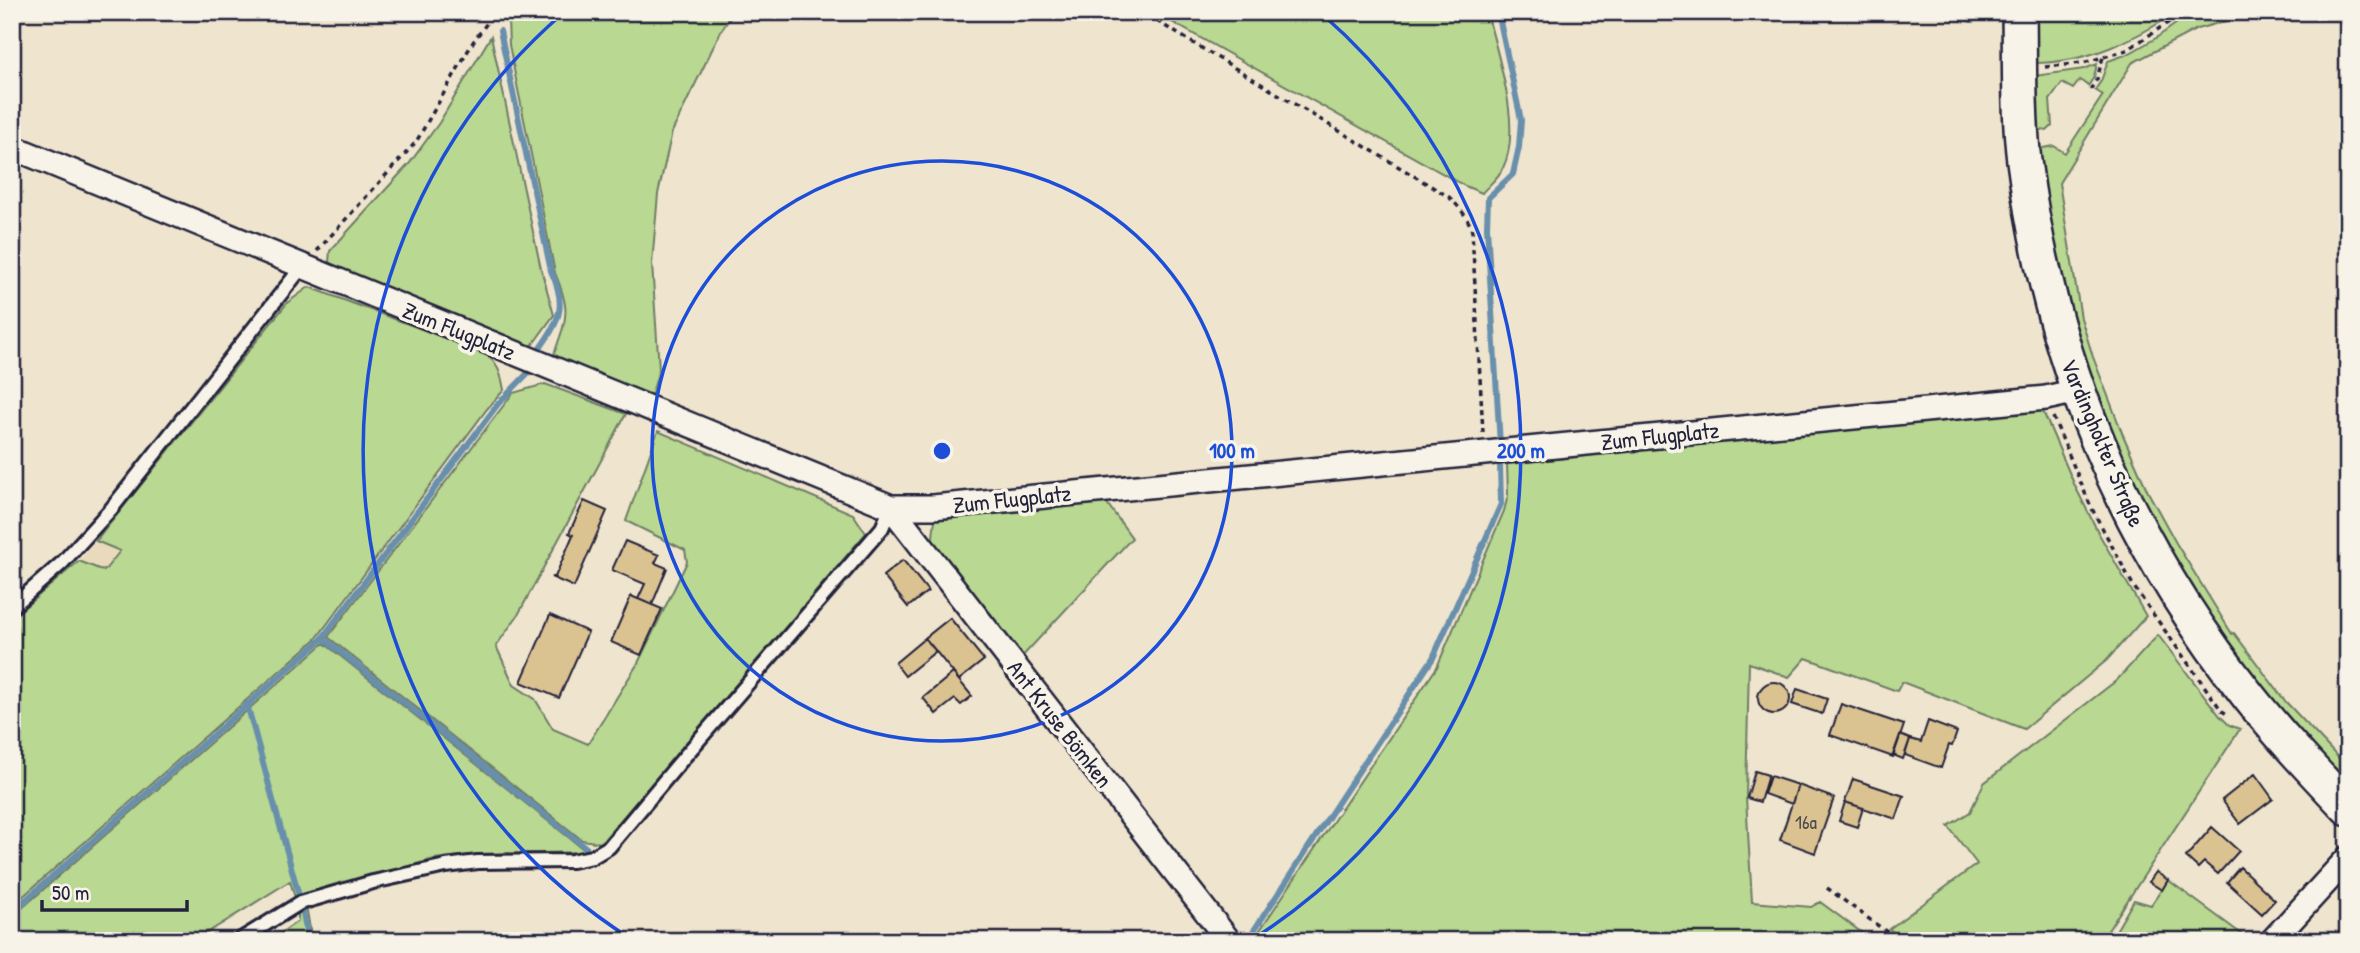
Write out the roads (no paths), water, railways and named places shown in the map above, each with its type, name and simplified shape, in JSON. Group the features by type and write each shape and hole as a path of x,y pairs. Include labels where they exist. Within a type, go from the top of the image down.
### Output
{"street":[{"name":"Vardingholter Straße","path":"2019,12 2024,158 2032,215 2058,331 2077,391 2119,489 2181,602 2248,696 2348,808"},
{"name":"Zum Flugplatz","path":"12,147 891,508 933,507 2046,398 2077,391"},
{"name":"Ant Kruse Bömken","path":"891,508 1229,941"},
{"path":"2272,941 2348,858"}],"lane":[{"path":"12,607 62,563 112,508 302,267"},
{"path":"238,941 300,903 373,883 446,866 478,862 572,861 592,857 609,847 882,528 891,508"}],"waterway":[{"path":"1498,12 1521,120 1513,174 1488,198 1487,227 1500,445"},
{"path":"1944,12 1972,20"},
{"path":"500,31 551,271 559,294 556,322 538,351"},
{"path":"12,912 321,640 498,404 527,374"},
{"path":"1247,941 1433,658 1501,504 1500,465"},
{"path":"323,638 589,850"},
{"path":"247,704 299,896"},
{"path":"302,907 308,941"}]}
